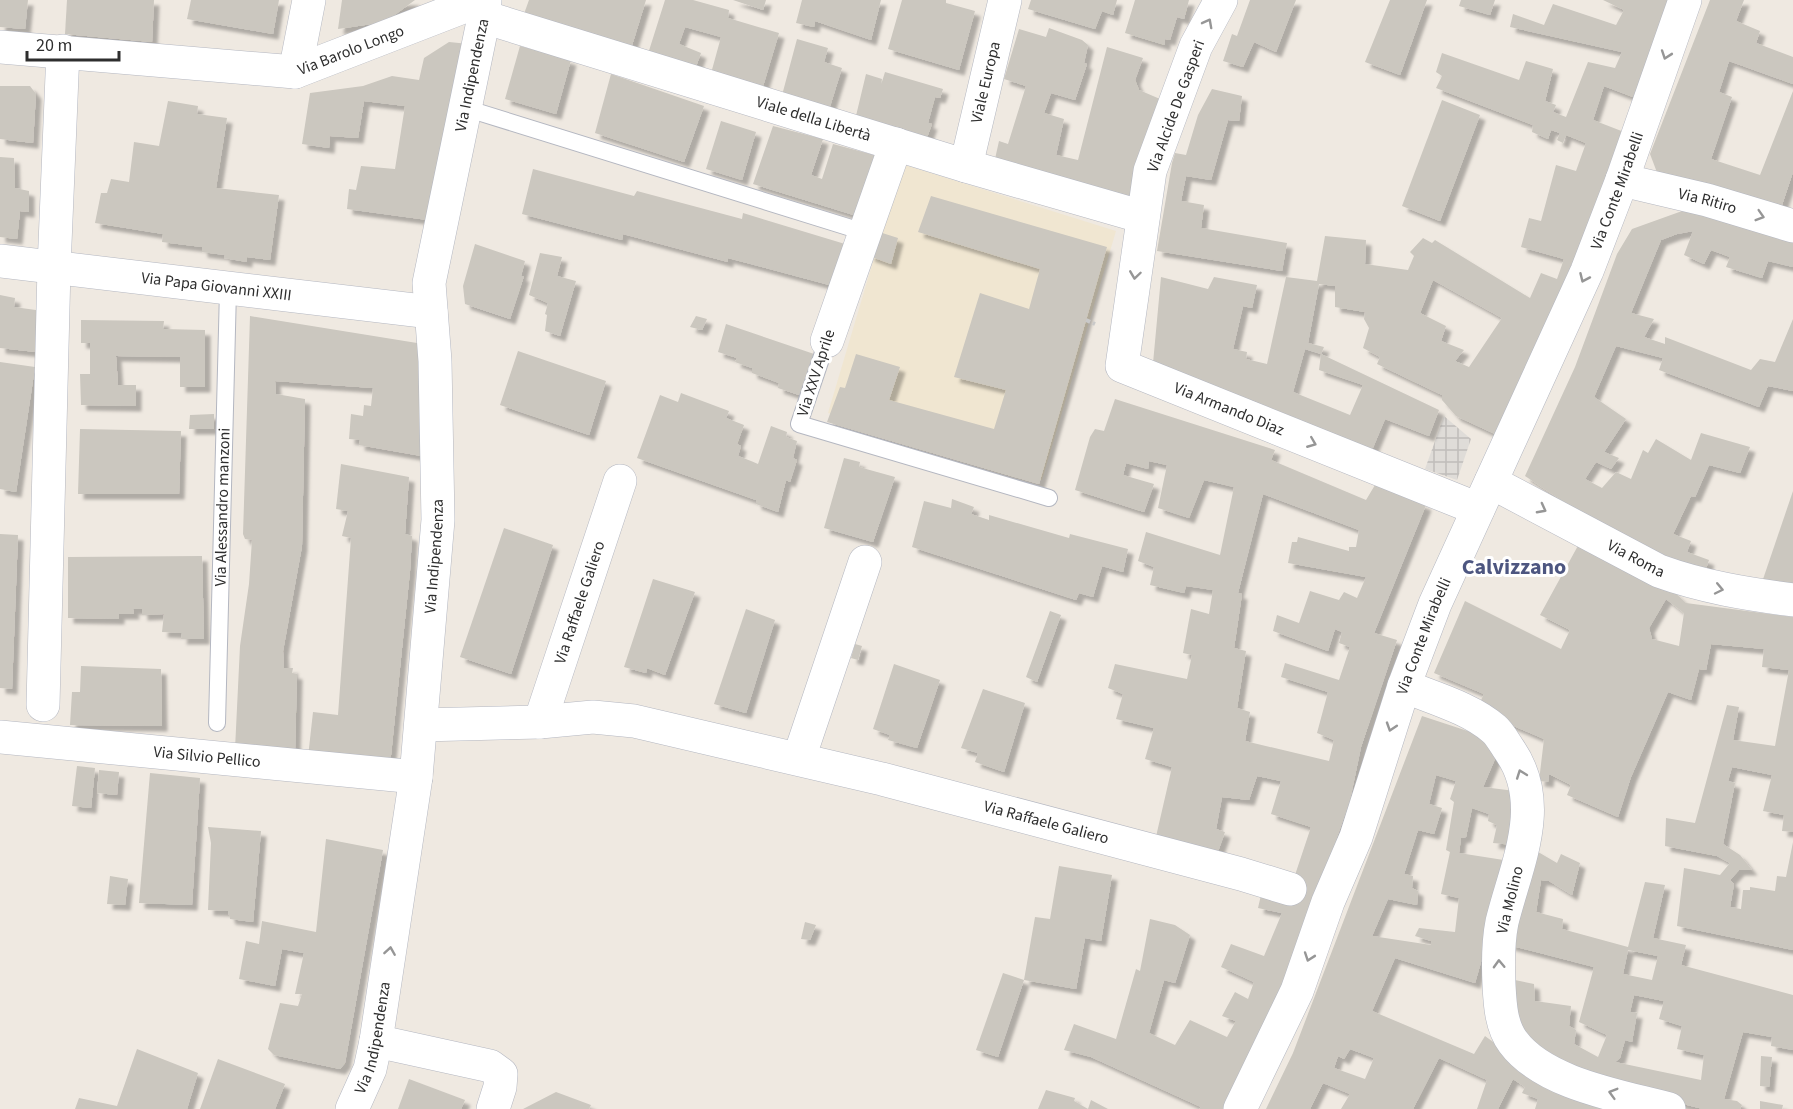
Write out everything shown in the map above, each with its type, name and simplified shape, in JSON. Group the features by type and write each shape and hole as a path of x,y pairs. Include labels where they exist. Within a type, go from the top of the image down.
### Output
{"street":[{"path":"295,72 309,0"},
{"name":"Viale Europa","path":"966,166 1005,0"},
{"name":"Via Alcide De Gasperi","path":"1143,217 1150,171 1196,46 1221,0"},
{"name":"Via Conte Mirabelli","path":"1240,1109 1297,991 1311,897 1356,837 1404,686 1435,604 1587,271 1622,180 1685,0"},
{"name":"Via Barolo Longo","path":"0,47 295,72 483,6"},
{"name":"Viale della Libertà","path":"483,6 896,144 1143,217"},
{"name":"Via Indipendenza","path":"352,1109 370,1069 376,1041 416,777 438,520 429,283 465,108 483,6"},
{"path":"43,705 54,268 63,51"},
{"name":"Via XXV Aprile","path":"827,341 896,144"},
{"name":"Via Ritiro","path":"1622,180 1707,200 1793,226"},
{"name":"Via Armando Diaz","path":"1143,217 1122,366 1484,495"},
{"name":"Via Papa Giovanni XXIII","path":"0,261 228,290 431,312"},
{"name":"Via Raffaele Galiero","path":"540,722 620,482"},
{"name":"Via Roma","path":"1484,495 1688,582 1740,593 1793,600"},
{"path":"799,759 865,562"},
{"name":"Via Molino","path":"1404,686 1452,705 1494,729 1517,762 1527,790 1528,831 1502,924 1498,955 1504,1028 1513,1043 1539,1065 1572,1082 1669,1109"},
{"name":"Via Raffaele Galiero","path":"421,725 540,722 593,717 634,721 799,759 1152,850 1311,897"},
{"name":"Via Silvio Pellico","path":"0,737 416,777"},
{"path":"376,1041 490,1066 501,1074 500,1087 492,1109"}],"lane":[{"path":"465,108 864,232"},
{"name":"Via Alessandro manzoni","path":"217,723 228,290"},
{"name":"Via XXV Aprile","path":"827,341 799,424 1049,498"}],"path":[{"path":"1086,321 1092,323"}],"shaded area":[{"path":"902,164 1116,231 1042,480 828,413"},
{"path":"1444,416 1471,439 1457,480 1425,469"}],"building":[{"path":"0,0 28,0 25,29 0,27"},
{"path":"67,0 154,0 152,42 65,34"},
{"path":"191,0 279,0 273,34 187,19"},
{"path":"342,0 415,0 385,22 338,29"},
{"path":"529,0 646,0 630,52 520,25"},
{"path":"665,0 693,0 729,10 728,18 779,33 761,93 710,77 721,37 685,27 679,44 701,53 694,72 647,57"},
{"path":"733,0 766,0 763,10"},
{"path":"802,0 881,0 871,40 815,21 814,27 796,23"},
{"path":"902,0 946,0 946,3 975,11 959,70 888,49"},
{"path":"1031,0 1117,0 1113,15 1102,11 1095,29 1028,9"},
{"path":"1135,0 1189,0 1184,19 1177,17 1170,40 1165,39 1165,45 1125,33"},
{"path":"1250,0 1296,0 1276,52 1254,42 1243,67 1223,61 1232,34 1237,36"},
{"path":"1390,0 1427,0 1400,75 1365,62"},
{"path":"1461,0 1495,0 1490,15 1459,6"},
{"path":"1603,0 1672,0 1633,97 1604,86 1593,120 1624,132 1596,218 1495,434 1456,416 1442,400 1442,395 1377,364 1380,357 1363,348 1369,328 1364,319 1365,312 1335,307 1335,286 1319,284 1308,343 1324,347 1321,354 1439,410 1429,436 1385,419 1372,450 1253,400 1191,382 1152,374 1161,277 1208,289 1214,277 1257,285 1252,308 1243,306 1233,349 1247,352 1246,359 1267,364 1286,277 1317,281 1325,236 1366,240 1365,264 1408,270 1414,256 1410,252 1423,238 1432,243 1435,240 1530,298 1541,273 1557,279 1564,259 1521,247 1529,218 1541,221 1556,165 1576,171 1586,143 1566,135 1563,143 1557,140 1560,133 1551,130 1548,139 1532,132 1533,125 1436,88 1442,76 1436,72 1442,53 1519,80 1526,61 1553,69 1545,101 1556,105 1553,112 1566,117 1588,62 1615,68 1622,52 1510,27 1513,14 1544,25 1553,4 1616,25 1624,10","holes":["1433,280 1502,318 1469,367 1455,361 1464,350 1441,341 1446,326 1420,313","1305,349 1321,354 1319,370 1363,385 1350,415 1293,392"]},
{"path":"1710,0 1744,0 1736,21 1760,31 1756,43 1793,57 1793,84 1729,61 1719,92 1732,97 1711,159 1760,175 1793,91 1793,172 1781,208 1658,175 1650,154"},
{"path":"1049,28 1082,40 1088,45 1084,63 1087,64 1075,100 1051,93 1044,113 1064,119 1056,155 1078,160 1107,47 1143,58 1135,80 1139,90 1160,99 1129,197 995,159 999,141 1008,144 1026,86 1004,79 1019,29 1046,37"},
{"path":"797,39 828,48 824,62 842,68 828,113 781,99"},
{"path":"449,42 469,44 435,221 347,209 349,189 356,190 361,166 395,169 405,106 364,101 358,138 330,136 329,148 302,144 310,93 363,86 392,76 419,80 424,58"},
{"path":"520,46 571,60 556,114 505,99"},
{"path":"885,72 943,89 940,98 935,97 928,123 932,124 925,143 855,120 866,74 882,79 881,85"},
{"path":"611,74 704,106 684,162 595,133"},
{"path":"0,86 30,86 36,94 33,143 0,139"},
{"path":"1212,89 1242,96 1239,121 1228,120 1211,180 1186,176 1181,201 1204,205 1201,228 1287,243 1282,271 1157,251 1175,153 1186,155 1198,115"},
{"path":"1442,100 1480,115 1440,221 1402,206"},
{"path":"168,101 198,106 197,114 227,118 216,188 279,195 270,260 247,257 247,262 224,258 225,255 202,252 202,247 162,242 163,234 95,223 101,193 107,193 111,179 129,182 134,142 159,146"},
{"path":"721,121 756,132 742,180 706,169"},
{"path":"773,126 823,139 811,175 822,179 833,144 878,156 860,217 753,184"},
{"path":"0,157 14,158 15,188 29,191 29,212 20,211 17,239 0,237"},
{"path":"533,169 634,196 637,191 742,219 743,213 845,244 833,286 728,258 728,262 623,234 622,240 522,214"},
{"path":"931,196 1107,247 1039,484 827,422 840,387 845,388 856,354 900,367 889,400 994,429 1006,390 954,377 980,293 1029,309 1040,269 918,232"},
{"path":"1696,206 1793,240 1793,267 1768,261 1762,278 1726,267 1730,257 1711,250 1704,264 1684,255 1693,231 1677,234 1661,240 1631,313 1654,319 1644,337 1665,344 1665,337 1751,370 1760,359 1775,362 1793,319 1793,391 1768,386 1759,407 1659,370 1663,358 1616,346 1594,397 1626,419 1604,452 1619,458 1611,469 1596,462 1585,479 1602,488 1616,472 1631,479 1643,450 1648,453 1656,439 1691,460 1701,433 1750,447 1740,473 1709,465 1695,497 1691,496 1673,534 1691,541 1687,552 1709,560 1702,580 1634,548 1525,476 1575,367 1617,254 1632,229"},
{"path":"876,231 898,238 891,264 869,256"},
{"path":"475,244 525,261 521,276 524,276 510,319 465,304 463,286"},
{"path":"540,253 562,257 557,276 576,281 560,336 545,331 547,315 545,314 548,303 529,295"},
{"path":"0,295 15,298 14,307 43,311 36,352 0,348"},
{"path":"250,316 417,343 427,457 359,445 360,440 349,439 351,414 363,416 364,405 371,406 373,388 275,381 276,394 305,399 302,546 283,651 284,668 293,668 292,673 297,674 295,752 235,749 240,646 249,584 252,540 245,539 243,534"},
{"path":"696,316 707,319 702,330 690,327"},
{"path":"81,320 164,321 163,329 205,330 205,387 180,387 180,357 116,356 118,385 136,385 136,406 81,405 80,374 90,374 90,343 81,343"},
{"path":"726,324 817,355 802,396 778,388 779,383 752,373 752,368 735,362 737,358 718,352"},
{"path":"518,351 606,381 589,435 500,405"},
{"path":"0,362 35,367 16,492 0,489"},
{"path":"681,393 729,411 726,418 744,425 737,444 741,446 738,456 758,464 771,426 787,432 786,437 797,441 793,458 797,460 790,482 786,480 778,512 756,504 756,500 637,458 660,395 678,402"},
{"path":"1115,399 1275,450 1271,460 1366,500 1375,485 1426,505 1374,633 1397,640 1361,747 1350,800 1279,1003 1223,1109 1199,1109 1201,1107 1091,1057 1064,1050 1074,1024 1116,1039 1136,969 1140,971 1150,919 1175,925 1190,935 1175,983 1164,980 1149,1033 1175,1045 1190,1020 1227,1037 1236,1021 1222,1016 1235,992 1248,999 1254,982 1221,967 1231,944 1264,956 1282,913 1258,908 1261,895 1286,902 1311,827 1271,814 1281,781 1257,776 1249,800 1222,797 1216,829 1225,832 1215,860 1155,841 1172,767 1145,759 1154,728 1116,719 1123,694 1108,688 1115,664 1187,679 1192,655 1183,653 1191,609 1209,614 1213,590 1186,586 1184,593 1150,585 1154,567 1138,561 1146,532 1220,555 1234,487 1204,480 1189,518 1158,508 1167,465 1149,461 1148,469 1126,463 1123,475 1154,484 1144,512 1075,490 1090,437 1095,429 1104,431","holes":["1263,494 1359,530 1356,547 1349,547 1349,551 1298,537 1297,542 1292,542 1288,563 1366,577 1357,598 1344,592 1339,600 1310,591 1299,623 1277,615 1273,631 1328,651 1335,629 1342,632 1339,643 1350,647 1339,680 1285,663 1281,677 1328,692 1317,733 1334,740 1329,761 1245,741 1250,712 1237,708 1246,651 1234,648 1242,594 1238,593"]},
{"path":"214,414 214,429 189,429 190,415"},
{"path":"80,429 181,431 179,494 78,494"},
{"path":"844,458 860,462 859,467 895,477 873,542 824,528"},
{"path":"341,464 409,477 405,534 412,536 410,571 390,765 308,757 313,712 338,715 351,538 342,536 348,511 336,509"},
{"path":"1793,491 1793,596 1759,591"},
{"path":"952,499 974,507 971,514 989,520 989,515 1069,538 1070,534 1128,549 1123,572 1102,566 1093,597 1079,593 1076,600 912,547 924,501 951,508"},
{"path":"504,528 553,545 511,674 460,657"},
{"path":"0,534 18,535 12,689 0,688"},
{"path":"1580,542 1671,589 1686,603 1793,617 1793,832 1782,831 1784,815 1763,811 1772,775 1732,767 1728,781 1735,783 1723,844 1740,855 1752,870 1739,870 1730,880 1734,884 1730,907 1741,909 1743,890 1750,890 1750,887 1775,891 1777,876 1786,877 1793,842 1793,950 1677,926 1684,868 1720,875 1730,863 1717,856 1665,846 1666,818 1695,823 1727,705 1739,707 1733,740 1775,746 1789,670 1762,667 1764,649 1711,644 1706,670 1699,669 1691,700 1668,692 1631,777 1618,817 1567,795 1571,785 1549,774 1548,782 1539,781 1544,739 1476,710 1484,694 1434,673 1465,601 1561,649 1570,630 1540,615","holes":["1666,599 1684,613 1679,646 1652,639 1649,628"]},
{"path":"202,556 204,639 181,639 182,633 162,632 164,614 142,615 142,609 133,609 134,614 119,614 119,619 68,618 68,557"},
{"path":"653,579 695,592 665,675 647,668 646,673 624,667"},
{"path":"746,609 775,620 746,713 714,704"},
{"path":"1050,611 1061,615 1037,682 1026,677"},
{"path":"855,644 862,646 858,660 851,658"},
{"path":"894,664 940,680 917,748 888,740 890,735 873,729"},
{"path":"81,666 161,669 162,726 70,725 72,692 80,692"},
{"path":"983,689 1025,703 1004,772 975,762 978,753 961,748"},
{"path":"1422,716 1489,738 1498,752 1483,787 1515,791 1514,845 1493,843 1497,825 1488,821 1489,814 1472,808 1466,837 1461,838 1459,853 1510,861 1475,983 1395,958 1372,1011 1474,1054 1485,1036 1531,1070 1635,1109 1535,1109 1538,1099 1522,1093 1525,1087 1513,1079 1498,1109 1477,1109 1487,1080 1439,1058 1413,1109 1341,1109 1350,1094 1323,1083 1310,1109 1266,1109 1293,1053","holes":["1436,775 1456,781 1450,799 1454,802 1446,850 1450,852 1441,894 1459,898 1455,932 1419,928 1415,936 1431,941 1431,945 1372,936 1388,899 1417,905 1418,891 1412,888 1413,876 1404,874 1418,830 1434,834 1442,808 1429,804","1350,1049 1374,1058 1365,1079 1334,1068 1338,1056 1344,1059"]},
{"path":"77,766 95,768 91,808 72,806"},
{"path":"99,770 119,772 117,795 97,793"},
{"path":"150,773 200,778 192,905 139,903"},
{"path":"208,827 261,831 253,922 230,919 228,911 208,910 211,843"},
{"path":"326,839 383,850 345,1063 340,1069 274,1055 268,1049 280,1003 298,1006 302,994 295,994 304,953 282,949 275,986 239,979 246,941 259,944 262,921 316,932"},
{"path":"1533,849 1557,863 1561,854 1580,863 1572,895 1549,881 1541,880 1536,912 1563,919 1562,929 1628,947 1645,882 1665,885 1653,938 1686,945 1681,965 1793,995 1793,1050 1771,1046 1772,1037 1743,1032 1724,1099 1737,1101 1742,1105 1740,1109 1703,1109 1599,1083 1536,1050 1516,1025 1510,979 1534,984 1535,1001 1571,1006 1569,1026 1576,1030 1574,1044 1598,1057 1607,1035 1579,1022 1594,967 1509,945","holes":["1628,950 1658,956 1652,980 1623,974","1634,995 1664,1001 1659,1019 1682,1026 1677,1049 1704,1055 1701,1080 1615,1062 1620,1058 1625,1040 1632,1042 1637,1013 1630,1012"]},
{"path":"1059,866 1112,875 1101,941 1085,938 1076,989 1024,980 1035,917 1050,919"},
{"path":"110,876 128,879 125,905 107,904"},
{"path":"805,922 816,925 810,940 801,939"},
{"path":"1003,973 1024,980 998,1057 976,1050"},
{"path":"137,1049 198,1073 187,1109 75,1109 79,1098 117,1106"},
{"path":"1761,1056 1772,1057 1769,1087 1760,1086"},
{"path":"218,1059 285,1084 275,1109 200,1109"},
{"path":"409,1079 465,1100 461,1109 398,1109"},
{"path":"1046,1090 1075,1098 1074,1101 1088,1109 1038,1109"},
{"path":"556,1092 591,1105 589,1109 523,1109"},
{"path":"1091,1100 1108,1109 1088,1109"},
{"path":"1760,1101 1783,1105 1782,1109 1760,1109"}],"district":[{"name":"Calvizzano","path":"1514,567"}]}
